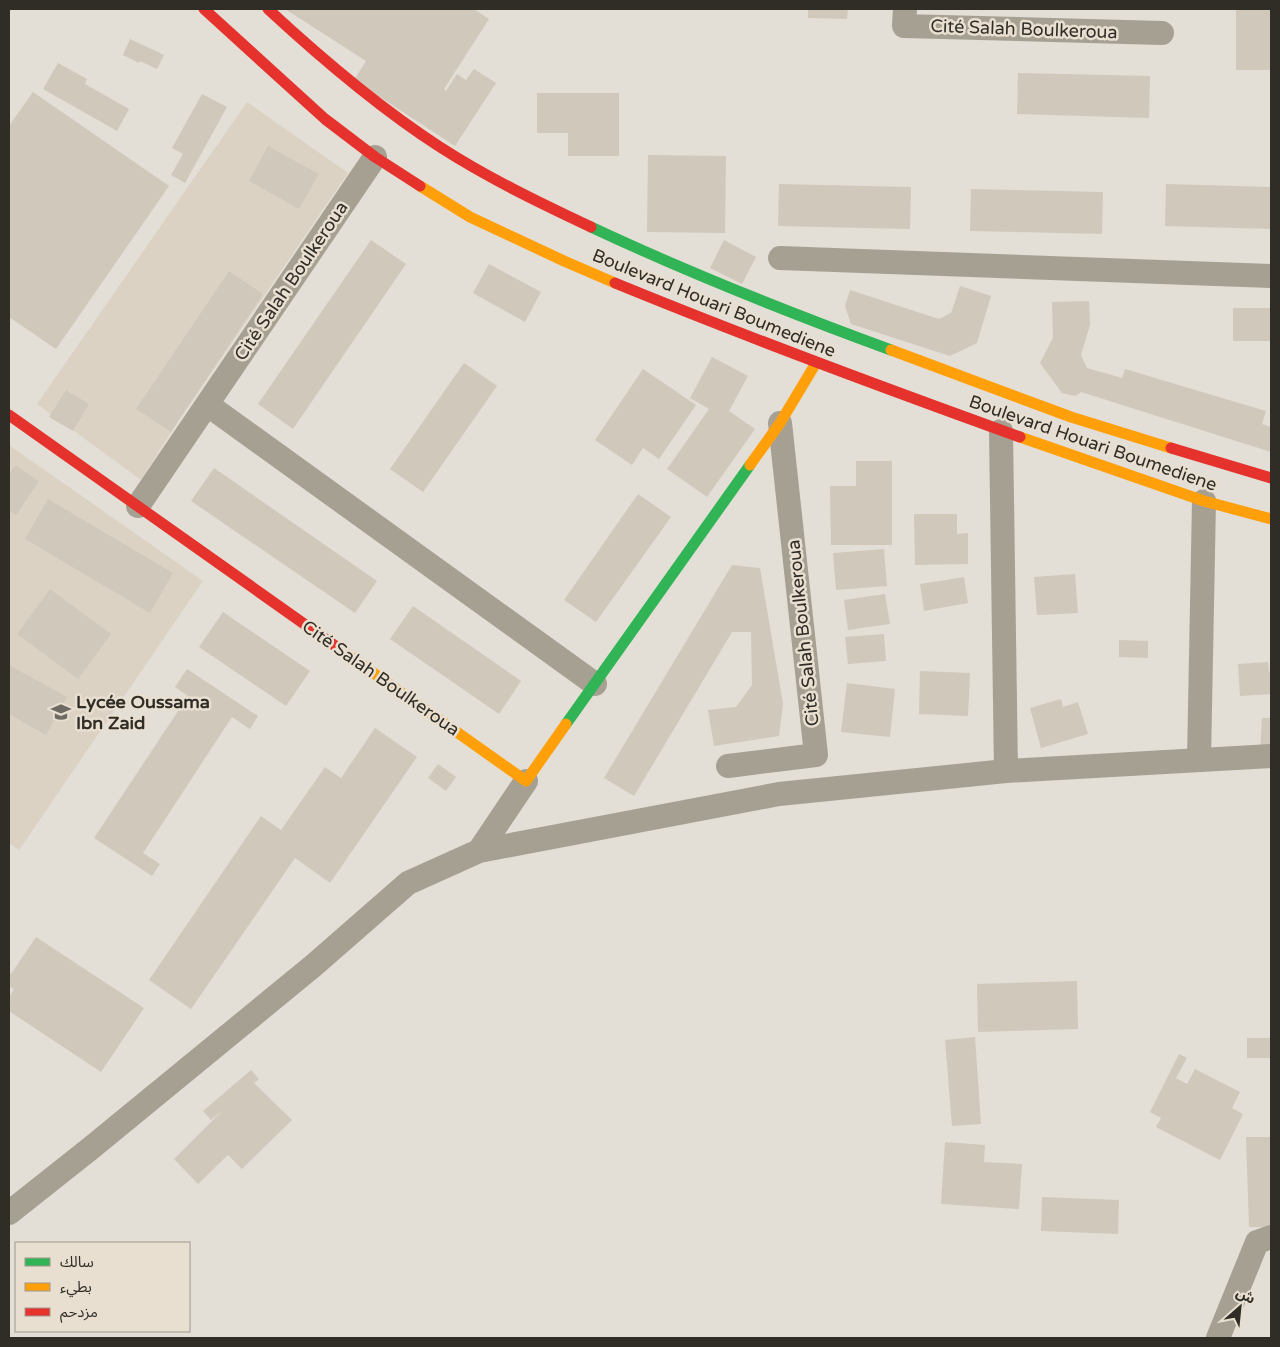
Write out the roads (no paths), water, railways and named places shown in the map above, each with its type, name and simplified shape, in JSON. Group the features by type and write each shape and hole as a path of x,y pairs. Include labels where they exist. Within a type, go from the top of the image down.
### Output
{"main road":[{"name":"Boulevard Houari Boumediene","path":"204,9 325,119 375,157 470,217 564,261 688,313 816,363 1108,469 1271,519"},
{"name":"Boulevard Houari Boumediene","path":"268,9 319,56 372,98 440,147 526,196 632,246 812,321 1071,417 1271,478"},
{"path":"526,781 780,423 816,363"},
{"name":"Cité Salah Boulkeroua","path":"9,415 526,781"}],"street":[{"name":"Cité Salah Boulkeroua","path":"905,9 904,26 1162,33"},
{"name":"Cité Salah Boulkeroua","path":"138,506 375,157"},
{"path":"780,258 1271,276"},
{"path":"208,405 595,684"},
{"name":"Cité Salah Boulkeroua","path":"728,766 816,755 780,423"},
{"path":"1001,431 1006,771"},
{"path":"1199,760 1204,500"},
{"path":"9,1213 92,1148 313,966 408,883 479,851 779,794 1006,771 1271,756"},
{"path":"479,851 526,781"},
{"path":"1218,1338 1257,1242 1271,1237"}],"place":[{"name":"Lycée Oussama Ibn Zaid","path":"61,712"}]}
